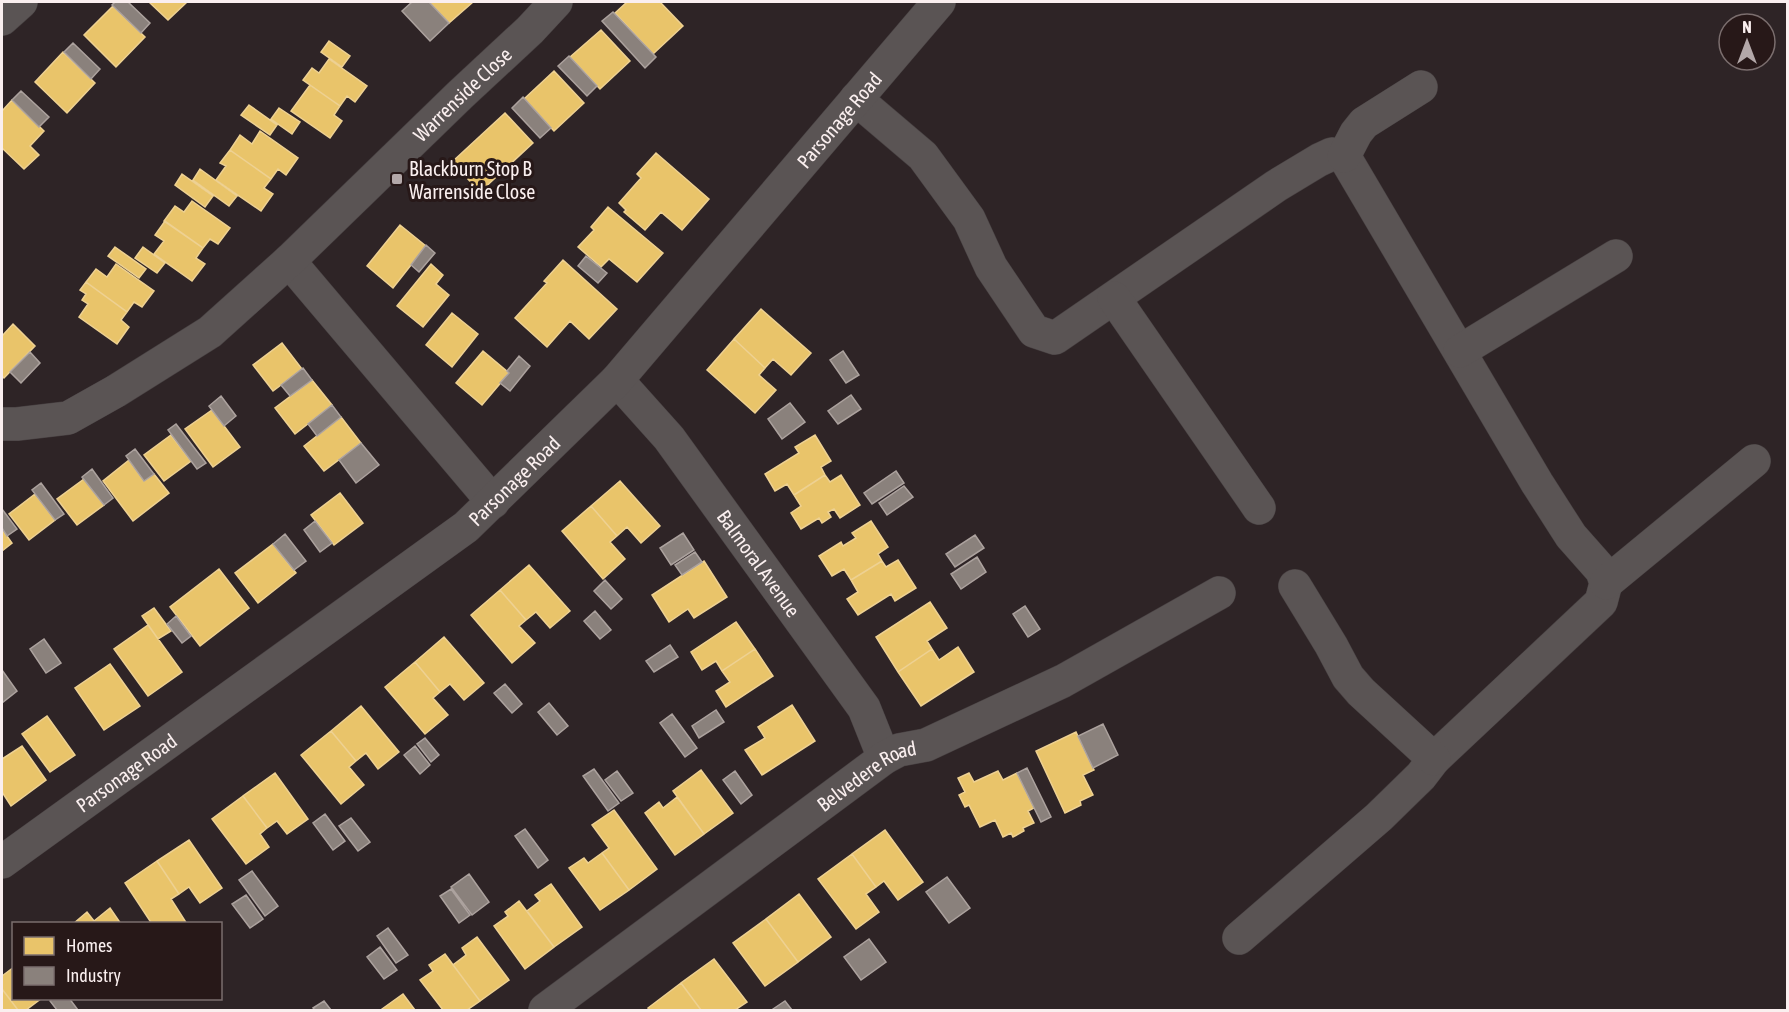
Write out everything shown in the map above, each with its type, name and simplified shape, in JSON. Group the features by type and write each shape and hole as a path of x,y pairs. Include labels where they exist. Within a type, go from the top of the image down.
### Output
{"street":[{"path":"2,19 21,2"},
{"name":"Warrenside Close","path":"2,424 68,418 210,332 289,261 530,30 556,2"},
{"name":"Parsonage Road","path":"2,862 466,527 618,380 939,2"},
{"path":"1344,156 1364,123 1421,87"},
{"path":"856,99 923,156 969,219 991,267 1034,331 1055,338 1302,170 1332,154 1344,156 1537,483 1571,536 1602,571 1605,583 1601,602 1434,759 1379,817 1239,938"},
{"path":"1460,351 1616,256"},
{"path":"289,261 493,502"},
{"path":"1114,298 1259,508"},
{"name":"Balmoral Avenue","path":"618,380 669,438 864,708 884,758"},
{"path":"1605,583 1754,461"},
{"path":"1295,586 1348,677 1361,692 1434,759"},
{"name":"Belvedere Road","path":"545,1011 884,758 899,750 926,745 1063,681 1219,593"}],"building: Homes":[{"path":"149,2 187,2 168,20"},
{"path":"429,2 473,2 449,23"},
{"path":"627,2 660,2 683,26 653,54 615,13"},
{"path":"113,6 145,37 116,67 84,35"},
{"path":"601,30 630,61 600,89 570,57"},
{"path":"329,41 350,56 342,67 321,52"},
{"path":"63,52 95,83 67,113 35,82"},
{"path":"329,59 367,86 355,102 347,96 340,106 303,80 312,68 319,73"},
{"path":"554,71 584,103 554,131 524,99"},
{"path":"310,85 340,106 334,115 342,121 330,138 291,111"},
{"path":"12,100 44,131 30,146 39,155 24,169 2,148 2,111"},
{"path":"249,105 277,125 270,135 241,115"},
{"path":"279,108 300,122 292,134 271,119"},
{"path":"505,113 533,143 480,192 452,162"},
{"path":"260,131 298,158 286,175 278,169 271,179 230,150 240,135 252,144"},
{"path":"230,150 271,179 264,188 273,194 261,211 216,180 226,166 220,163"},
{"path":"656,153 709,199 682,230 661,212 645,230 624,212 626,210 619,203 641,178 637,174"},
{"path":"200,169 237,196 229,206 193,180"},
{"path":"182,174 213,196 205,207 175,185"},
{"path":"192,201 230,228 218,244 210,239 203,248 164,221 175,206 184,212"},
{"path":"608,207 663,253 637,282 609,259 601,267 578,247 594,230 591,227"},
{"path":"165,221 203,248 196,258 205,264 192,281 154,254 164,241 155,235"},
{"path":"400,225 426,246 393,288 367,266"},
{"path":"115,247 146,269 139,278 108,256"},
{"path":"143,247 165,263 157,273 135,258"},
{"path":"563,260 617,309 589,339 570,321 547,347 515,318 547,283 544,281"},
{"path":"116,264 154,291 142,307 134,302 127,312 86,282 96,269 107,277"},
{"path":"431,264 443,275 436,284 449,295 423,327 397,306"},
{"path":"86,282 127,312 121,320 129,327 117,344 79,317 88,304 82,300 86,294 80,290"},
{"path":"761,309 811,353 791,375 773,359 765,368 734,339"},
{"path":"452,313 478,334 452,367 426,345"},
{"path":"13,324 35,346 4,378 2,376 2,336"},
{"path":"734,339 765,368 759,375 776,390 755,413 707,370"},
{"path":"282,343 302,369 273,391 253,365"},
{"path":"483,351 509,373 482,405 456,383"},
{"path":"312,380 332,405 295,434 275,408"},
{"path":"212,410 240,447 213,467 185,429"},
{"path":"341,417 361,443 324,471 304,446"},
{"path":"171,435 191,461 164,481 144,455"},
{"path":"815,435 831,461 821,467 825,475 794,495 787,484 775,491 765,474 799,453 795,447"},
{"path":"129,460 144,481 154,474 169,493 133,521 103,481"},
{"path":"825,475 830,482 841,475 860,505 840,518 834,509 828,512 831,517 822,523 819,518 801,529 791,513 801,506 794,495"},
{"path":"84,479 104,505 77,525 57,499"},
{"path":"620,481 660,526 641,543 627,527 617,536 591,506"},
{"path":"340,493 363,523 334,545 311,515"},
{"path":"35,494 55,520 29,540 9,514"},
{"path":"591,506 617,536 610,542 625,559 603,579 562,531"},
{"path":"871,521 888,547 878,554 882,561 851,580 844,569 832,576 819,556 841,542 843,546 856,538 852,533"},
{"path":"2,529 12,543 2,551"},
{"path":"273,544 296,573 258,603 235,573"},
{"path":"898,560 916,588 895,601 891,594 858,615 847,599 858,592 851,580 882,561 886,567"},
{"path":"704,561 727,597 694,618 688,609 669,622 652,595"},
{"path":"529,565 570,611 550,628 536,612 526,620 500,590"},
{"path":"219,569 249,608 200,646 170,607"},
{"path":"500,590 526,620 519,626 535,643 512,663 471,615"},
{"path":"930,602 947,628 927,641 932,649 898,672 876,637"},
{"path":"154,608 171,631 158,639 142,616"},
{"path":"736,622 755,649 722,671 716,661 702,670 691,652"},
{"path":"148,625 182,672 148,696 114,649"},
{"path":"444,637 484,683 464,700 450,684 440,692 415,662"},
{"path":"958,647 974,672 921,706 898,672 932,649 939,660"},
{"path":"755,649 773,676 726,707 716,691 730,682 722,671"},
{"path":"415,662 440,692 433,698 448,715 425,734 385,687"},
{"path":"110,664 140,706 104,730 75,688"},
{"path":"792,705 815,741 762,775 745,750 765,738 758,727"},
{"path":"361,706 399,752 378,769 366,753 356,761 331,731"},
{"path":"47,716 75,755 50,772 22,734"},
{"path":"331,731 356,761 349,767 364,785 341,804 301,755"},
{"path":"1076,732 1094,770 1083,775 1093,795 1080,801 1081,805 1065,813 1036,751"},
{"path":"22,746 46,780 11,806 2,792 2,759"},
{"path":"701,770 733,813 704,834 673,791"},
{"path":"998,771 1003,780 1017,773 1034,808 1028,811 1034,823 1023,828 1024,831 1013,837 1011,833 1003,837 995,820 980,827 969,805 965,807 959,795 965,792 958,778 969,773 974,782"},
{"path":"275,773 308,819 287,834 277,821 267,828 243,796"},
{"path":"243,796 267,828 260,834 269,847 246,864 212,819"},
{"path":"677,797 704,834 675,855 645,813 659,802 663,808"},
{"path":"614,810 657,869 629,890 602,853 609,848 592,825"},
{"path":"885,830 923,882 898,900 884,881 876,887 852,854"},
{"path":"189,840 222,888 200,903 189,887 179,894 157,861"},
{"path":"602,853 629,890 600,910 569,868 584,858 588,863"},
{"path":"852,854 876,887 866,894 879,912 856,929 818,879"},
{"path":"157,861 179,894 171,899 186,922 151,922 125,883"},
{"path":"551,884 582,927 554,947 527,911 540,901 535,895"},
{"path":"799,894 831,937 798,962 766,919"},
{"path":"519,901 554,947 525,969 494,926 508,916 505,912"},
{"path":"110,908 120,922 75,922 87,912 94,921"},
{"path":"766,919 798,962 765,986 733,943"},
{"path":"477,937 509,980 480,1001 453,965 466,955 462,948"},
{"path":"445,954 480,1001 467,1010 443,1010 420,980 433,971 429,965"},
{"path":"714,959 747,1002 735,1010 701,1010 681,983"},
{"path":"12,968 12,1000 39,1000 26,1010 18,1010 2,989 2,976"},
{"path":"681,983 701,1010 650,1010 648,1008"},
{"path":"2,989 18,1010 2,1010"},
{"path":"403,994 415,1010 382,1009"}],"building: Industry":[{"path":"115,2 128,2 150,23 141,33 112,5"},
{"path":"412,2 429,2 449,23 430,41 402,11"},
{"path":"613,12 656,57 645,68 602,21"},
{"path":"73,43 100,69 91,79 64,52"},
{"path":"569,56 597,86 587,96 558,66"},
{"path":"21,91 49,117 39,127 12,100"},
{"path":"523,97 551,128 540,138 512,108"},
{"path":"426,245 435,253 419,272 411,265"},
{"path":"586,256 607,273 598,283 578,266"},
{"path":"843,351 859,375 846,383 830,360"},
{"path":"30,352 40,363 21,383 10,372"},
{"path":"519,356 530,366 510,391 500,383"},
{"path":"303,368 312,380 290,396 281,385"},
{"path":"851,395 861,409 838,424 828,411"},
{"path":"221,396 236,416 224,426 209,406"},
{"path":"790,403 805,422 782,439 768,419"},
{"path":"332,405 341,417 317,436 308,424"},
{"path":"176,424 206,463 197,469 168,430"},
{"path":"361,443 379,465 356,483 339,460"},
{"path":"135,449 154,474 144,481 126,456"},
{"path":"92,469 113,498 104,505 82,477"},
{"path":"896,471 904,483 872,504 864,493"},
{"path":"41,483 64,514 55,520 32,490"},
{"path":"904,486 913,497 887,515 879,503"},
{"path":"2,509 17,529 7,536 2,528"},
{"path":"315,521 332,543 320,552 304,530"},
{"path":"683,533 694,550 671,565 660,548"},
{"path":"285,534 306,561 294,570 273,544"},
{"path":"975,535 984,548 955,567 946,554"},
{"path":"695,552 702,562 682,575 675,565"},
{"path":"977,557 986,572 961,589 951,574"},
{"path":"605,580 622,599 611,609 594,591"},
{"path":"1025,606 1040,629 1028,637 1013,614"},
{"path":"595,611 611,630 600,639 584,621"},
{"path":"176,616 191,636 182,643 167,624"},
{"path":"44,639 61,663 46,673 30,649"},
{"path":"670,645 678,657 654,672 646,661"},
{"path":"2,670 17,691 2,703"},
{"path":"505,684 522,704 512,713 494,693"},
{"path":"549,703 568,726 557,735 538,712"},
{"path":"716,710 724,722 699,738 692,726"},
{"path":"672,714 697,748 685,757 660,723"},
{"path":"1103,724 1118,755 1093,768 1078,736"},
{"path":"425,738 439,755 431,762 417,744"},
{"path":"415,746 430,765 420,774 404,755"},
{"path":"1027,768 1051,817 1041,822 1017,773"},
{"path":"594,769 619,803 608,811 583,776"},
{"path":"617,771 633,793 621,801 605,780"},
{"path":"735,771 752,795 741,804 723,780"},
{"path":"325,814 345,841 333,850 313,823"},
{"path":"351,818 370,842 358,851 339,826"},
{"path":"525,829 548,860 538,868 515,836"},
{"path":"252,871 278,906 265,916 239,880"},
{"path":"469,874 489,902 472,915 451,887"},
{"path":"947,877 970,908 949,923 926,892"},
{"path":"451,889 470,915 459,923 440,896"},
{"path":"246,895 263,919 250,928 232,904"},
{"path":"388,928 408,955 396,963 377,936"},
{"path":"869,939 886,962 861,980 844,957"},
{"path":"380,947 397,970 384,979 367,957"},
{"path":"70,1000 78,1010 57,1010 50,1001"},
{"path":"324,1001 331,1010 313,1008"},
{"path":"785,1001 792,1010 773,1009"}],"place":[{"name":"Blackburn Stop B Warrenside Close","path":"397,179"}]}
